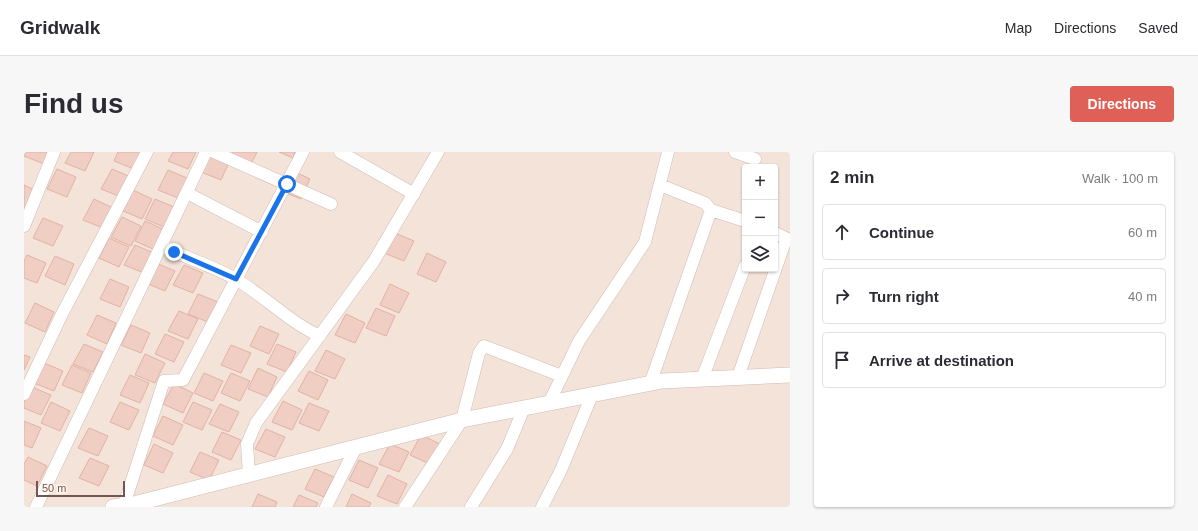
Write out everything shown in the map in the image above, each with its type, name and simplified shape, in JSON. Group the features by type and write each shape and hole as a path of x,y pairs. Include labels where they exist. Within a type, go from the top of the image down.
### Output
{"street":[{"path":"24,226 54,152"},
{"path":"24,394 61,316 147,152"},
{"path":"36,507 206,152"},
{"path":"214,152 332,204"},
{"path":"126,506 164,381 183,380 303,152"},
{"path":"340,152 414,194"},
{"path":"249,475 247,444 256,423 374,261 438,152"},
{"path":"549,403 580,341 645,242 668,152"},
{"path":"735,152 755,159"},
{"path":"660,185 705,204 711,210 742,220"},
{"path":"187,193 262,232"},
{"path":"650,384 711,210"},
{"path":"738,377 788,239 778,234"},
{"path":"162,245 174,252 236,279 302,328 320,336"},
{"path":"702,379 743,272"},
{"path":"405,507 462,420 479,353 484,346 562,376"},
{"path":"126,506 462,420 650,384 789,373"},
{"path":"542,507 562,470 592,395"},
{"path":"471,507 507,449 524,408"},
{"path":"326,507 356,447"}],"shaded area":[{"path":"24,152 790,152 790,507 24,507"}],"building":[{"path":"26,152 50,152 44,164 24,156"},
{"path":"71,152 94,152 85,171 65,163"},
{"path":"118,152 142,152 134,169 114,161"},
{"path":"173,152 196,152 188,169 168,161"},
{"path":"211,152 230,160 221,180 201,172"},
{"path":"233,152 257,152 250,166 230,157"},
{"path":"279,152 295,152 293,158"},
{"path":"57,169 76,177 67,197 47,189"},
{"path":"112,169 131,177 121,197 101,189"},
{"path":"168,170 187,178 178,198 158,190"},
{"path":"291,170 310,179 301,199 281,191"},
{"path":"24,185 35,190 26,210 24,209"},
{"path":"133,190 152,199 142,219 123,211"},
{"path":"94,199 113,208 103,228 83,220"},
{"path":"155,199 174,207 164,227 145,219"},
{"path":"122,217 141,226 131,246 111,237"},
{"path":"43,218 63,226 53,246 33,238"},
{"path":"145,221 165,230 155,250 135,241"},
{"path":"395,233 414,241 404,261 384,253"},
{"path":"109,238 129,247 119,267 99,258"},
{"path":"135,245 154,253 144,273 124,265"},
{"path":"427,253 446,262 436,282 417,274"},
{"path":"27,255 46,263 37,283 24,278 24,261"},
{"path":"55,256 74,264 65,285 45,276"},
{"path":"156,263 175,271 165,291 146,283"},
{"path":"184,265 203,273 193,293 173,285"},
{"path":"110,279 129,287 120,307 100,299"},
{"path":"390,284 409,293 399,313 380,305"},
{"path":"198,294 218,302 208,322 188,314"},
{"path":"35,303 54,312 45,332 25,323"},
{"path":"376,308 395,316 386,336 366,328"},
{"path":"179,311 198,319 188,339 168,331"},
{"path":"346,314 365,323 355,343 335,335"},
{"path":"97,315 116,323 107,344 87,335"},
{"path":"131,325 150,333 141,353 121,345"},
{"path":"260,326 279,334 269,354 250,346"},
{"path":"165,334 184,342 174,362 155,354"},
{"path":"84,344 103,352 93,372 73,364"},
{"path":"277,344 296,352 287,372 267,364"},
{"path":"231,345 251,353 241,373 221,365"},
{"path":"326,350 345,359 335,379 315,371"},
{"path":"145,354 165,363 155,383 135,375"},
{"path":"24,355 30,357 24,370"},
{"path":"44,363 63,371 54,391 34,383"},
{"path":"72,365 91,373 82,393 62,385"},
{"path":"258,368 277,377 268,397 248,389"},
{"path":"309,371 328,380 318,400 298,391"},
{"path":"204,373 223,381 213,401 194,393"},
{"path":"231,373 250,381 240,401 221,393"},
{"path":"130,375 149,383 140,403 120,395"},
{"path":"174,384 193,393 183,413 163,404"},
{"path":"32,387 51,395 41,415 24,408 24,402"},
{"path":"283,401 302,410 292,430 272,422"},
{"path":"51,402 70,411 60,431 41,423"},
{"path":"120,402 139,410 129,430 110,422"},
{"path":"193,402 212,410 202,430 183,422"},
{"path":"309,403 329,411 319,431 299,423"},
{"path":"220,404 239,412 229,432 209,424"},
{"path":"163,416 183,425 173,445 153,436"},
{"path":"24,421 41,428 32,448 24,445"},
{"path":"89,428 108,436 98,456 78,448"},
{"path":"266,429 285,437 275,457 255,449"},
{"path":"222,432 241,440 231,460 212,452"},
{"path":"421,435 440,444 430,464 410,455"},
{"path":"154,444 173,453 163,473 144,465"},
{"path":"390,444 409,452 399,472 379,464"},
{"path":"200,452 219,460 209,480 190,472"},
{"path":"28,457 47,466 37,486 24,480 24,464"},
{"path":"90,458 109,466 99,486 79,478"},
{"path":"359,460 378,468 368,488 349,480"},
{"path":"315,469 334,477 324,497 305,489"},
{"path":"388,475 407,484 397,504 377,496"},
{"path":"258,494 277,502 275,507 252,507"},
{"path":"352,494 371,503 369,507 346,507"},
{"path":"299,495 318,503 316,507 293,507"}],"route":[{"path":"174,252 236,279 287,184"}]}
